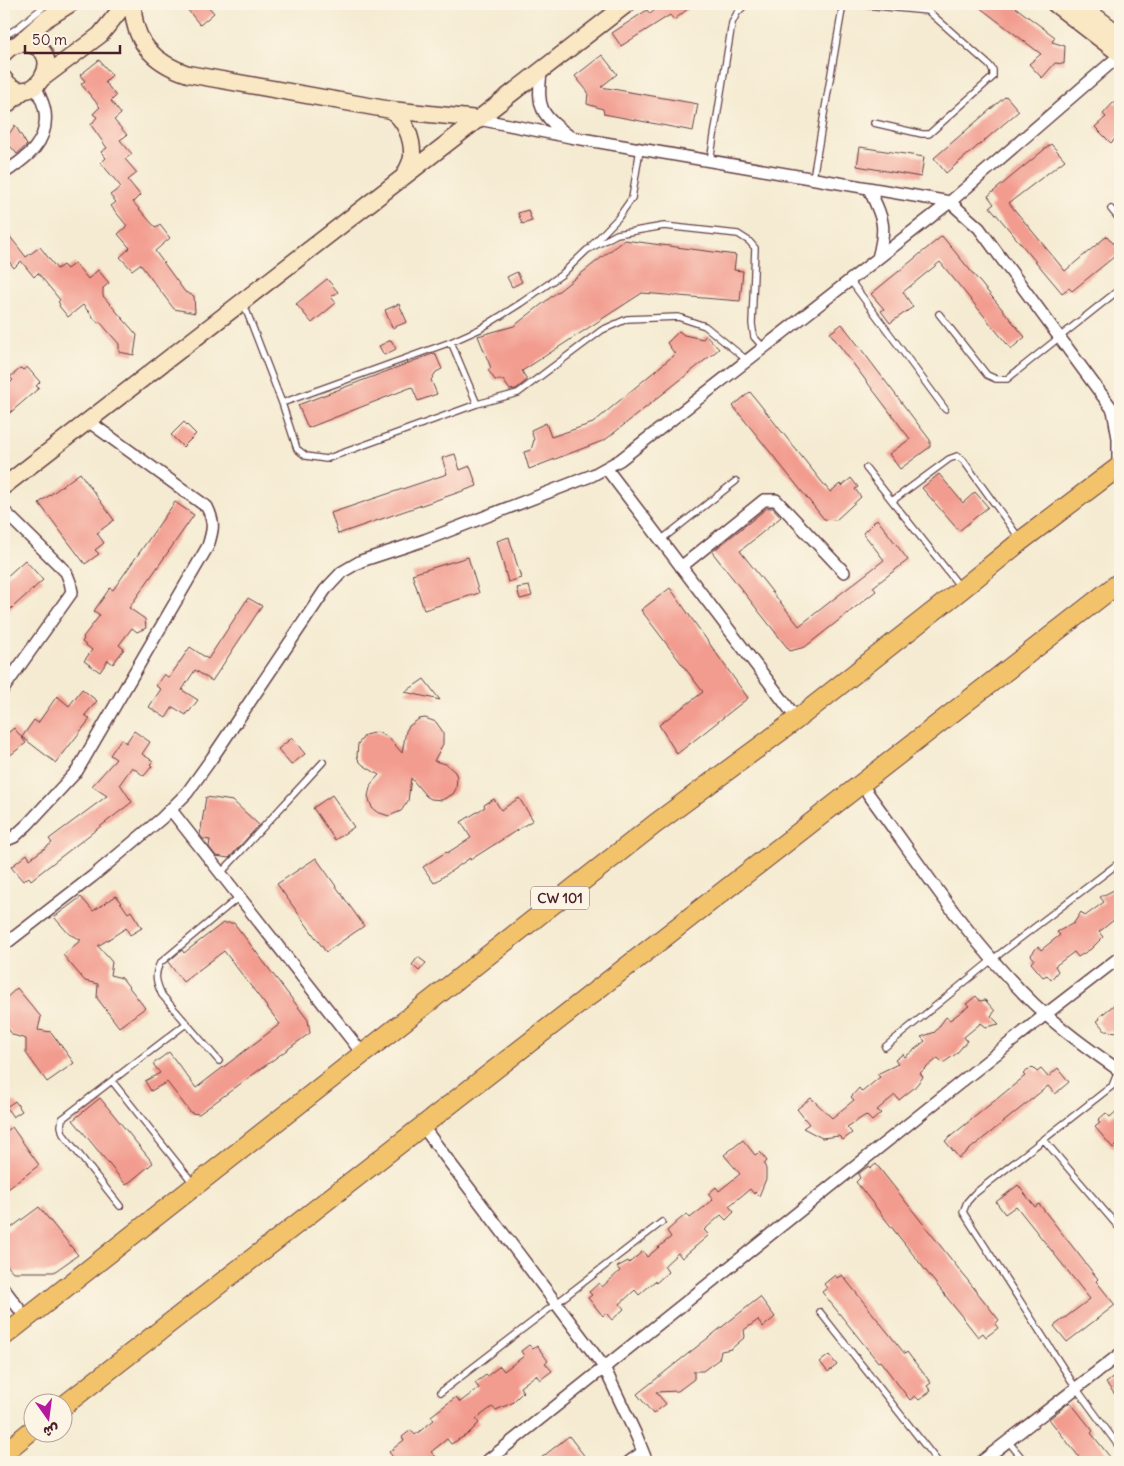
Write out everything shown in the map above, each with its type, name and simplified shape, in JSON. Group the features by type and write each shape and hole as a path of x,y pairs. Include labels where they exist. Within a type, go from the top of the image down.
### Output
{"main road":[{"name":"CW 101","path":"4,1336 655,824 797,718 962,590 1022,540 1119,467"},
{"path":"72,1399 1120,582"},
{"path":"4,1453 22,1438"}],"street":[{"path":"9,43 70,4"},
{"path":"4,486 627,4"},
{"path":"4,945 93,876 187,793 325,590 342,572 362,561 425,540 592,475 628,454 950,202 1120,55 1055,4"},
{"path":"1079,4 1120,35"},
{"path":"4,107 96,38 124,5 138,34 154,56 163,64 188,74 391,110 478,119 570,137 950,202 979,228 1058,337 1116,412 1119,467"},
{"path":"107,26 138,34"},
{"path":"4,79 11,86 34,84 46,70 46,63 40,49 26,43 9,43"},
{"path":"540,72 538,96 543,111 555,125 570,137"},
{"path":"4,173 37,148 43,134 45,111 34,84"},
{"path":"391,110 406,124 410,140 412,158 403,178"},
{"path":"869,189 882,219 884,233 878,258"},
{"path":"4,841 14,837 28,824 77,771 208,546 213,530 212,518 207,507 88,421"},
{"path":"606,468 797,718"},
{"path":"681,567 764,500 771,499 776,500 844,572"},
{"path":"4,511 66,572 72,592 4,688"},
{"path":"861,784 944,900 993,959 1033,1003 1071,1035 1120,1070"},
{"path":"170,810 362,1053"},
{"path":"486,1462 1046,1014 1120,957"},
{"path":"423,1127 604,1367 645,1457 629,1462"},
{"path":"4,1289 26,1318"},
{"path":"981,1462 1120,1354"}],"lane":[{"path":"9,43 16,29 47,4"},
{"path":"710,161 732,23 746,4"},
{"path":"813,178 843,4"},
{"path":"854,4 928,12 989,65 992,70 993,77 929,134 874,123"},
{"path":"282,403 451,342 480,329 521,303 560,275 618,218 632,198 640,149"},
{"path":"1111,209 1120,220"},
{"path":"587,250 617,234 664,226 738,234 749,240 755,248 752,324 754,337 764,348"},
{"path":"850,280 945,409"},
{"path":"939,314 987,375 996,379 1007,379 1120,289"},
{"path":"242,302 298,448 306,456 326,459 477,404 518,393 602,330 627,319 678,317 705,326 748,361"},
{"path":"451,342 477,404"},
{"path":"892,501 949,459 957,456 963,460 1022,540"},
{"path":"866,468 962,590"},
{"path":"661,540 736,481"},
{"path":"221,874 324,762"},
{"path":"885,1047 993,959 1120,862"},
{"path":"219,1061 162,995 156,982 156,972 160,963 239,897"},
{"path":"120,1206 63,1134 62,1119 187,1024"},
{"path":"1120,1070 1112,1086 974,1194 967,1202 963,1212 1076,1388 1120,1448"},
{"path":"112,1081 195,1185"},
{"path":"1044,1140 1120,1230"},
{"path":"441,1392 662,1222"},
{"path":"820,1312 938,1462"},
{"path":"1008,1441 1025,1462"}],"building":[{"path":"183,4 206,4 214,13 200,25"},
{"path":"663,4 694,4 674,20 670,15 621,46 612,33 647,10 650,14"},
{"path":"975,4 1011,4 1055,37 1052,42 1065,46 1064,64 1055,63 1042,78 1029,64 1041,54"},
{"path":"602,55 617,74 601,87 698,104 693,131 604,114 603,109 587,104 588,92 575,76"},
{"path":"99,60 112,75 105,82 116,96 111,101 121,114 114,120 127,135 120,140 132,154 125,159 137,173 128,180 140,195 133,202 156,228 160,225 170,238 155,251 185,292 194,296 195,313 174,309 140,264 132,270 120,257 130,248 118,234 127,226 111,206 116,202 110,195 121,187 101,163 106,158 101,152 107,148 91,125 97,117 93,114 100,107 81,84 85,81 80,75"},
{"path":"1006,96 1019,111 946,173 934,158"},
{"path":"1113,103 1120,103 1120,134 1111,143 1095,127 1106,117 1103,114"},
{"path":"15,125 27,145 17,154 5,140"},
{"path":"1051,144 1065,160 1009,203 1065,271 1107,236 1120,252 1072,291 1069,288 1062,293 990,207 994,204 988,196"},
{"path":"860,147 924,157 921,177 857,166"},
{"path":"528,210 532,221 522,224 518,213"},
{"path":"4,229 26,257 40,247 57,269 63,265 67,269 75,263 88,279 98,270 109,283 103,288 103,296 137,335 134,355 119,352 119,344 83,305 68,317 59,306 58,302 60,300 38,273 34,277 21,261 14,268 4,255"},
{"path":"942,236 1025,337 1011,349 940,262 903,292 913,307 890,323 881,311 884,309 871,294"},
{"path":"624,240 736,255 734,270 743,271 740,301 642,293 522,371 526,381 516,389 510,390 503,380 495,380 488,370 491,368 478,336 514,326"},
{"path":"517,272 522,282 512,287 507,277"},
{"path":"327,279 338,292 331,297 336,303 312,323 296,304"},
{"path":"399,304 407,322 392,328 385,310"},
{"path":"842,324 930,440 930,447 900,469 889,454 910,439 830,333"},
{"path":"679,331 684,335 703,339 706,335 719,349 605,440 529,469 524,452 531,450 534,440 531,430 546,423 551,437 593,423 675,354 667,343"},
{"path":"391,340 396,349 384,355 379,346"},
{"path":"435,353 442,369 436,372 431,380 437,394 418,401 412,387 308,428 298,405"},
{"path":"27,367 40,382 36,386 39,388 4,418 4,388 13,380 10,377 21,368 23,370"},
{"path":"750,392 830,492 840,484 842,486 851,478 858,487 855,489 861,497 836,520 824,519 733,406"},
{"path":"184,422 196,434 183,447 171,435"},
{"path":"455,454 460,470 470,466 477,486 338,534 331,513 447,474 442,458"},
{"path":"80,473 114,520 97,533 104,543 95,550 99,554 85,564 39,503"},
{"path":"939,474 963,503 975,492 988,507 959,531 922,488"},
{"path":"175,502 194,515 129,608 145,619 146,628 137,632 132,628 119,645 124,649 113,664 108,660 100,672 84,661 92,650 82,642 83,637 100,615 94,611 110,588 113,590"},
{"path":"767,508 773,508 781,517 740,551 799,626 884,560 863,533 877,519 908,560 873,587 876,591 805,647 790,651 712,552"},
{"path":"509,537 521,578 508,582 497,541"},
{"path":"468,557 479,593 424,610 412,574"},
{"path":"25,560 43,580 4,615 4,579"},
{"path":"529,586 532,596 520,599 517,588"},
{"path":"670,588 748,698 677,754 659,725 703,692 641,610"},
{"path":"248,598 262,606 212,681 195,670 182,690 198,700 189,712 186,715 173,707 166,718 149,707 161,689 156,686 164,674 169,678 190,647 208,659"},
{"path":"424,679 440,700 405,692"},
{"path":"82,689 97,701 85,715 90,719 56,763 22,737 34,720 38,723 57,696 69,706"},
{"path":"425,718 436,722 443,732 443,744 434,761 446,764 455,772 457,777 456,789 453,794 442,800 431,799 426,796 411,778 408,801 401,811 389,816 377,812 372,808 368,796 371,784 379,775 359,761 357,756 358,744 365,735 377,732 388,737 402,753 406,731 409,726 419,719"},
{"path":"14,728 26,743 4,760 4,736"},
{"path":"134,731 150,742 142,754 153,761 150,764 152,766 144,776 132,767 120,784 132,802 31,880 29,877 23,881 11,867 27,854 30,859 52,843 49,839 107,796 92,786 116,759 110,755 121,739 126,743"},
{"path":"292,738 305,754 291,765 278,749"},
{"path":"332,795 354,827 335,840 313,808"},
{"path":"206,797 233,801 259,825 229,858 216,856 209,847 210,840 203,839 200,835"},
{"path":"519,798 533,820 470,860 470,858 434,883 423,867 471,838 461,822 494,799 501,810"},
{"path":"316,858 364,926 326,952 277,884"},
{"path":"1120,887 1120,915 1099,932 1103,937 1091,949 1078,957 1074,952 1055,966 1058,971 1051,980 1047,975 1043,977 1031,963 1034,959 1031,955 1038,946 1041,950 1060,935 1057,932 1074,923 1081,912 1085,916 1104,902 1100,897"},
{"path":"116,896 128,913 131,911 142,928 130,935 126,928 98,946 112,962 110,975 122,978 145,1008 119,1027 97,998 98,984 85,981 63,955 81,940 69,934 54,917 81,897 93,911"},
{"path":"223,923 234,923 308,1020 310,1033 199,1114 191,1113 167,1082 151,1091 145,1081 160,1073 153,1064 169,1052 196,1088 280,1024 224,951 183,982 168,962 182,950 184,953"},
{"path":"418,957 426,963 419,971 412,965"},
{"path":"17,988 41,1017 38,1030 51,1032 74,1063 47,1082 26,1053 26,1039 13,1035 4,1024 4,1000"},
{"path":"976,996 980,1001 985,1000 995,1011 991,1016 999,1024 986,1027 981,1023 964,1037 967,1041 956,1054 943,1063 938,1058 920,1073 923,1077 914,1088 899,1100 895,1095 877,1110 881,1113 872,1121 866,1115 847,1127 852,1133 843,1140 839,1136 822,1138 803,1128 809,1124 797,1109 811,1098 832,1118 854,1100 851,1097 859,1088 862,1092 880,1077 877,1074 898,1064 895,1060 903,1054 905,1057 925,1041 921,1037 935,1032 946,1017 950,1020 969,1006 966,1004"},
{"path":"1120,1000 1120,1032 1105,1031 1097,1021 1100,1019 1099,1017"},
{"path":"1032,1067 1037,1072 1041,1069 1048,1077 1058,1068 1069,1082 1055,1094 1048,1086 959,1158 945,1141 1025,1076 1023,1074"},
{"path":"100,1098 153,1163 126,1185 73,1120"},
{"path":"15,1101 22,1111 13,1117 6,1107"},
{"path":"1120,1108 1120,1141 1113,1148 1095,1127 1100,1123 1098,1120 1106,1113 1110,1117"},
{"path":"12,1127 39,1165 4,1192 4,1133"},
{"path":"743,1140 755,1155 760,1152 767,1161 764,1164 766,1179 759,1196 750,1189 729,1206 734,1212 726,1220 721,1215 704,1230 709,1235 682,1258 678,1253 664,1266 668,1272 656,1283 655,1281 639,1295 635,1290 620,1304 624,1309 612,1320 606,1313 603,1316 588,1298 592,1295 589,1292 599,1283 602,1287 620,1271 617,1267 628,1261 629,1263 643,1251 647,1257 671,1237 667,1231 679,1220 687,1214 690,1218 713,1200 708,1194 716,1187 719,1191 740,1174 724,1155"},
{"path":"876,1164 999,1320 995,1324 998,1328 986,1337 983,1333 978,1337 856,1182 860,1178 858,1174 869,1166 871,1168"},
{"path":"1018,1185 1035,1207 1039,1204 1098,1279 1096,1281 1115,1305 1067,1342 1054,1326 1090,1299 1016,1206 1005,1214 996,1202"},
{"path":"39,1207 78,1255 54,1272 13,1272 4,1262 4,1233"},
{"path":"835,1275 837,1278 842,1275 905,1354 907,1352 931,1383 927,1386 931,1391 919,1400 915,1396 910,1400 822,1292 827,1288 824,1284"},
{"path":"760,1297 775,1317 763,1327 758,1320 744,1330 745,1337 731,1349 721,1351 719,1359 703,1371 694,1371 694,1379 678,1391 656,1392 666,1404 653,1414 637,1394"},
{"path":"529,1345 533,1349 537,1346 548,1361 545,1363 552,1371 540,1380 536,1375 520,1387 523,1392 512,1403 496,1410 492,1407 476,1419 479,1423 468,1434 451,1444 447,1439 431,1452 436,1457 429,1462 422,1462 419,1458 414,1462 397,1462 389,1452 404,1440 402,1437 411,1430 415,1435 434,1420 431,1416 456,1397 460,1402 479,1388 475,1383 486,1375 500,1366 504,1371 524,1356 521,1351"},
{"path":"829,1355 837,1365 828,1372 820,1362"},
{"path":"1120,1372 1120,1401 1106,1383"},
{"path":"1070,1402 1114,1462 1083,1462 1049,1419"},
{"path":"569,1436 589,1462 536,1462"}]}
